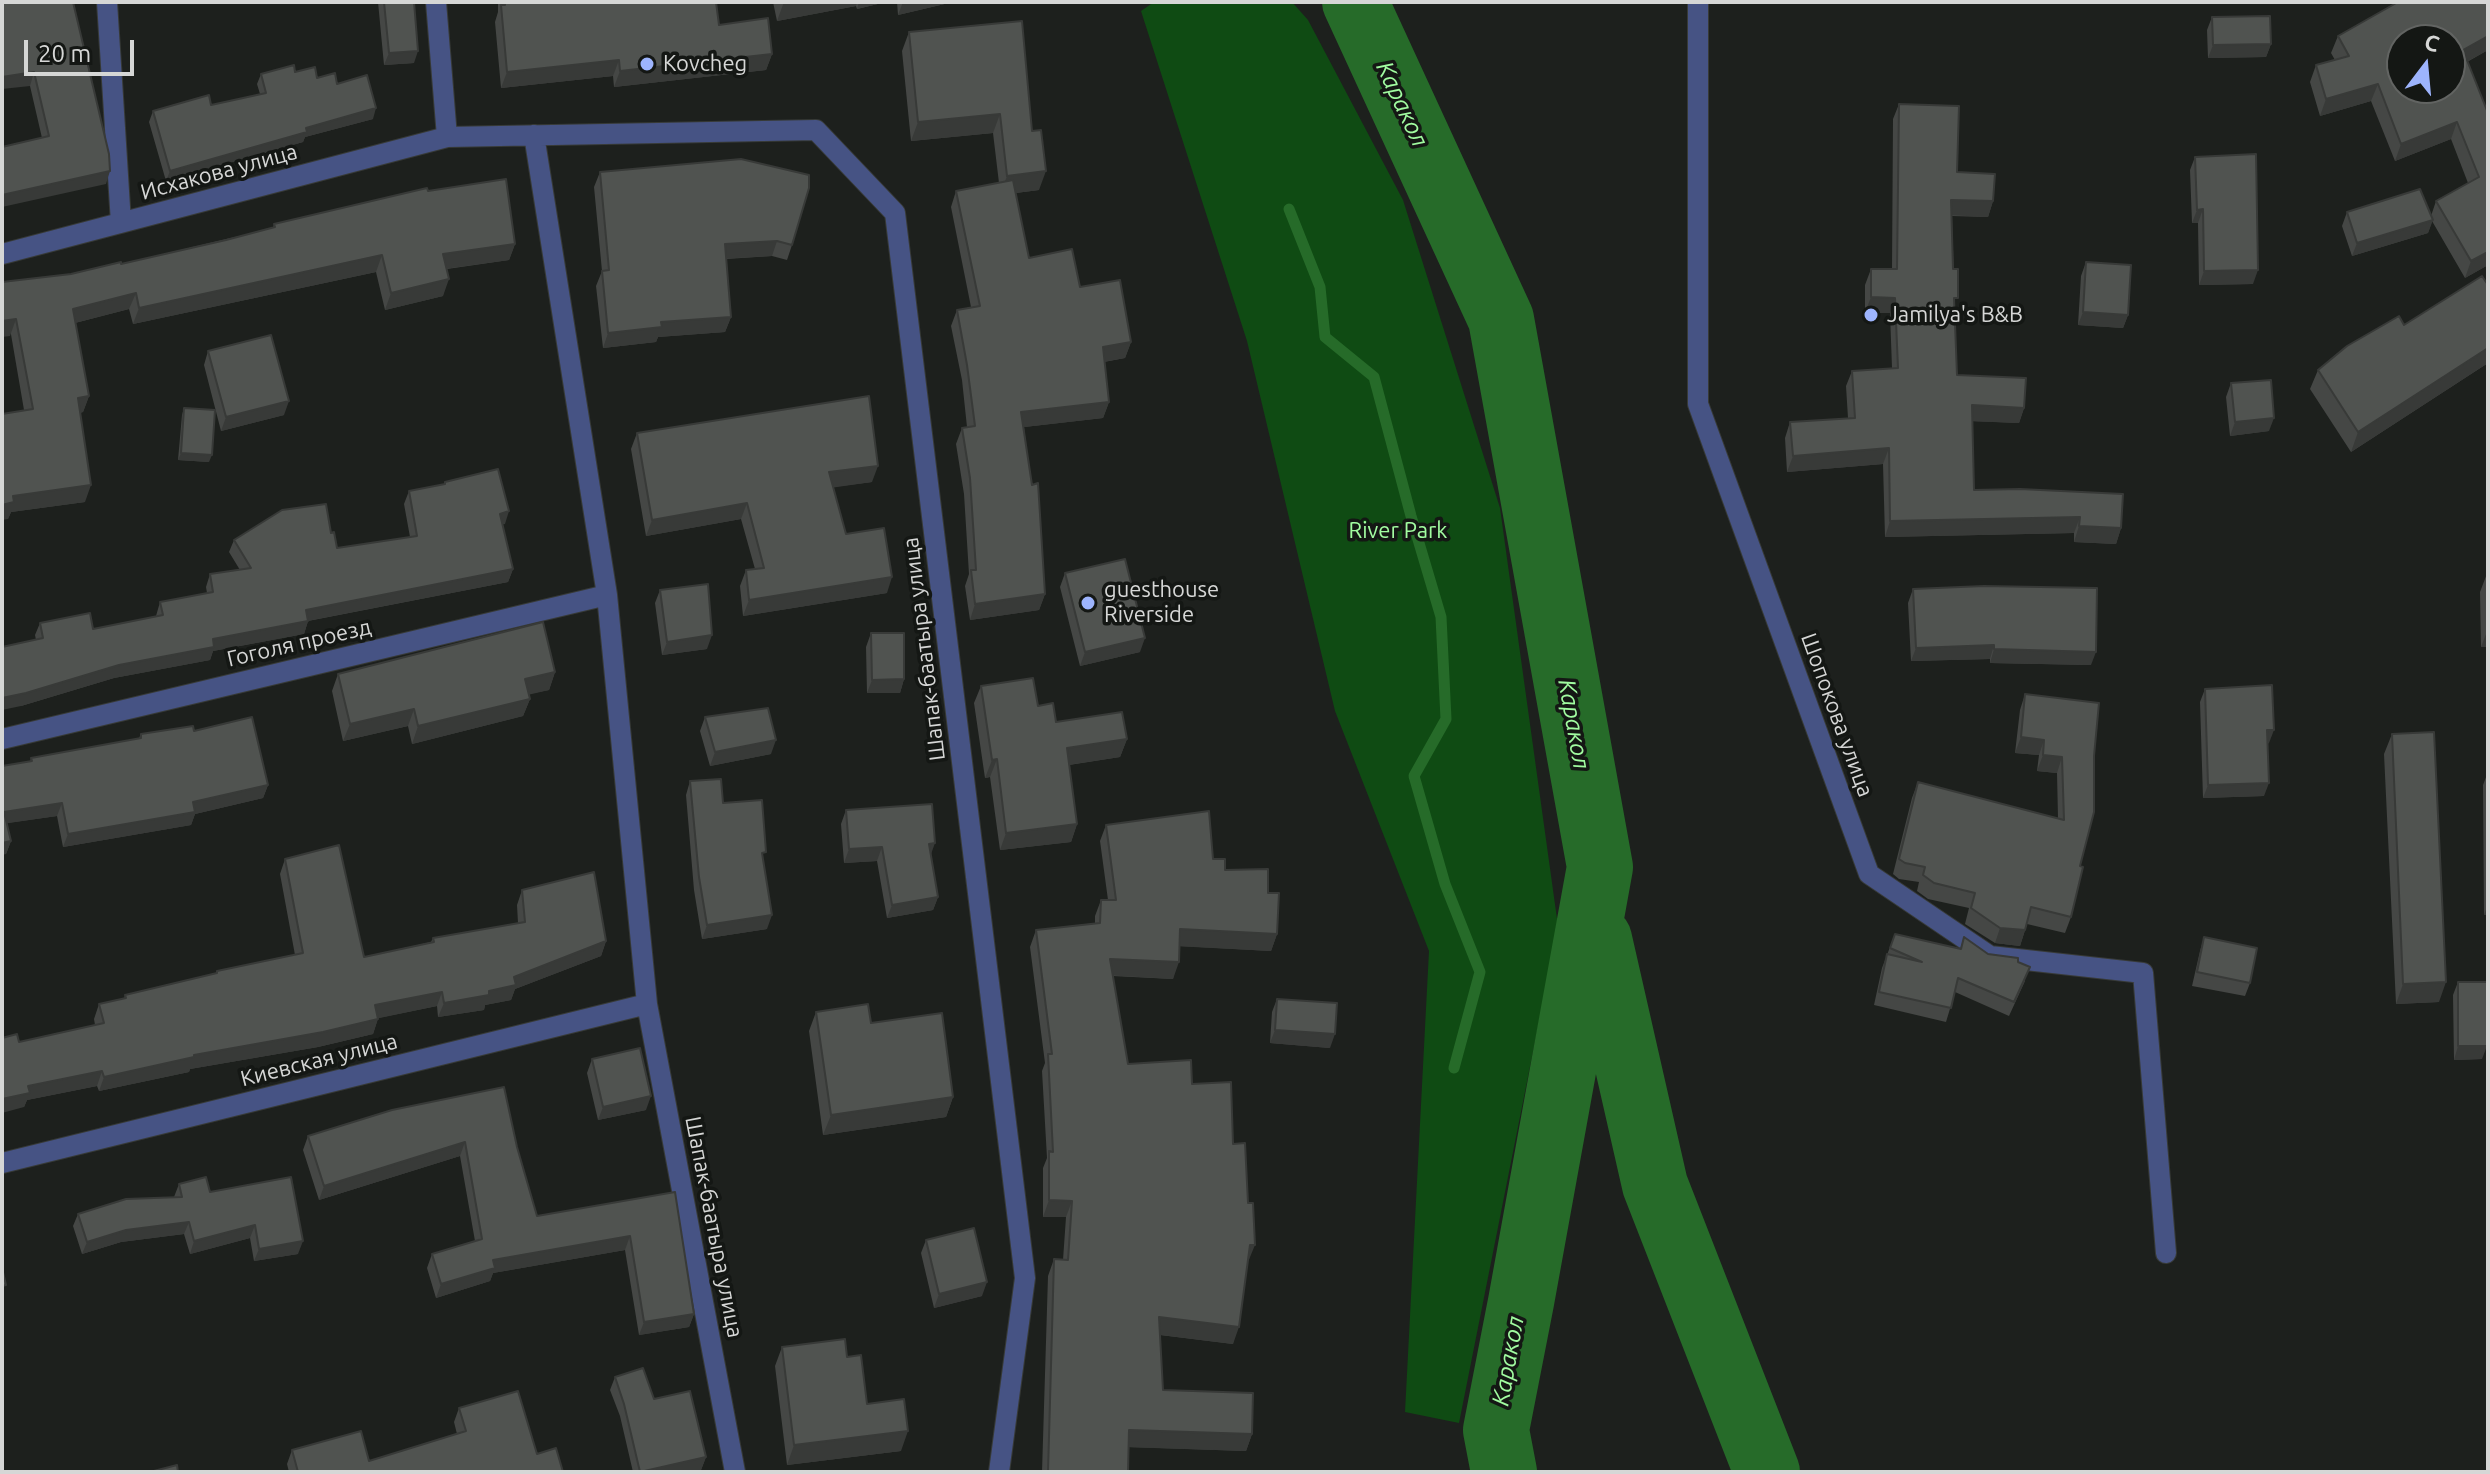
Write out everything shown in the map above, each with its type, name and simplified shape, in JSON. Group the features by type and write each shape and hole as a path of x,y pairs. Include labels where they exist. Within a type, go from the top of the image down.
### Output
{"street":[{"path":"107,2 121,223"},
{"path":"436,2 447,137"},
{"name":"Шопокова улица","path":"1698,2 1698,404 1869,874 1990,956 2143,973 2166,1253"},
{"name":"Шапак-баатыра улица","path":"447,137 816,130 895,213 1025,1278 999,1472"},
{"name":"Шапак-баатыра улица","path":"534,135 607,595 647,1004 735,1472"},
{"name":"Исхакова улица","path":"2,254 447,137"},
{"name":"Гоголя проезд","path":"2,739 607,595"},
{"name":"Киевская улица","path":"2,1163 647,1004"}],"green space":[{"name":"River Park","path":"1154,2 1292,2 1308,20 1403,200 1500,508 1558,926 1459,1423 1405,1412 1429,951 1335,711 1247,341 1141,11"}],"building":[{"path":"2,2 73,2 109,154 110,171 2,195 2,147 49,136 34,72 2,77"},
{"path":"384,2 414,2 418,51 389,53"},
{"path":"505,2 716,2 719,25 768,18 772,54 620,71 619,60 507,72 501,5"},
{"path":"2398,2 2488,2 2488,36 2466,48 2466,24 2386,24 2386,104 2466,104 2466,58 2488,113 2488,252 2471,261 2436,201 2479,177 2457,122 2401,144 2378,84 2326,99 2316,65 2349,56 2338,36"},
{"path":"2270,16 2271,44 2213,45 2212,17"},
{"path":"1022,21 1032,131 1041,130 1046,171 1007,176 1000,114 918,122 909,32"},
{"path":"294,65 295,72 315,67 317,78 335,73 337,84 367,75 376,108 306,128 307,132 170,171 153,111 209,95 211,105 266,93 261,74"},
{"path":"1899,104 1959,106 1957,172 1995,174 1993,201 1951,200 1953,269 1958,269 1958,298 1954,298 1957,375 2026,378 2024,408 1972,405 1974,490 2123,494 2121,528 2079,526 2080,517 1890,521 1889,448 1793,456 1790,422 1855,418 1852,371 1898,368 1895,298 1871,297 1871,269 1897,269"},
{"path":"2256,154 2258,270 2204,271 2203,209 2197,210 2195,157"},
{"path":"741,159 809,175 809,188 792,245 777,241 725,244 731,317 661,322 662,327 608,333 602,271 609,270 600,172"},
{"path":"506,179 515,244 443,254 449,279 391,293 382,255 139,308 136,293 73,309 89,396 78,398 91,485 13,496 14,502 2,505 2,414 33,409 16,319 2,321 2,282 71,274 121,264 427,188 428,191"},
{"path":"1013,180 1029,258 1072,249 1080,287 1120,280 1131,342 1103,347 1109,402 1021,412 1032,485 1038,483 1045,594 975,604 971,570 976,570 970,478 962,428 975,426 957,310 980,306 956,191"},
{"path":"2420,189 2433,220 2357,243 2347,212"},
{"path":"2086,262 2131,265 2128,315 2083,312"},
{"path":"2482,276 2488,285 2488,348 2358,432 2318,370 2347,346 2399,316 2404,325"},
{"path":"271,335 289,401 226,417 208,351"},
{"path":"2271,380 2274,418 2235,422 2231,383"},
{"path":"869,396 878,466 829,472 846,534 884,528 892,577 749,600 746,570 764,568 747,503 652,520 637,433"},
{"path":"184,408 215,410 212,455 181,453"},
{"path":"498,469 509,511 500,514 513,569 306,610 308,621 213,639 214,647 119,665 2,698 2,647 43,638 40,623 90,613 93,629 163,615 160,602 213,592 210,574 251,568 234,540 282,510 326,504 337,548 417,536 409,491"},
{"path":"1125,559 1145,638 1085,652 1065,573"},
{"path":"708,584 712,635 667,642 660,590"},
{"path":"1984,586 2097,588 2096,652 1994,649 1994,645 1916,648 1913,589"},
{"path":"543,622 555,672 525,679 530,699 418,726 414,709 350,724 338,674"},
{"path":"871,633 904,633 904,679 872,680"},
{"path":"1033,678 1038,706 1053,703 1056,722 1122,712 1127,739 1067,748 1077,824 1006,833 997,759 992,760 981,686"},
{"path":"2272,685 2274,730 2267,730 2269,783 2208,785 2205,689"},
{"path":"2025,694 2099,703 2094,756 2094,812 2071,917 2031,907 2025,930 2000,928 1971,908 1975,893 1934,883 1923,875 1925,867 1899,859 1918,782 2064,820 2062,757 2043,755 2044,740 2021,737"},
{"path":"768,708 776,740 715,752 705,717"},
{"path":"252,717 268,785 193,802 195,812 68,834 62,803 4,812 11,841 2,843 2,766 141,738 141,734 193,726 194,731"},
{"path":"2434,732 2446,982 2403,984 2392,734"},
{"path":"721,779 723,803 762,800 766,852 762,853 772,915 707,925 690,781"},
{"path":"932,804 935,843 929,844 938,897 892,905 882,847 849,849 846,810"},
{"path":"1209,811 1213,859 1225,859 1225,870 1268,869 1268,893 1279,893 1277,934 1180,929 1179,962 1110,959 1128,1064 1191,1060 1192,1084 1231,1082 1233,1144 1245,1143 1248,1203 1253,1203 1255,1245 1250,1245 1239,1327 1159,1317 1163,1390 1253,1393 1252,1434 1129,1430 1128,1472 1048,1472 1054,1259 1068,1260 1072,1201 1049,1200 1049,1151 1053,1152 1048,1054 1052,1054 1036,930 1100,923 1101,900 1116,900 1106,825"},
{"path":"339,845 364,957 434,942 433,938 525,922 522,890 594,872 606,941 514,977 516,985 489,991 489,995 444,1003 442,992 375,1005 378,1019 194,1055 104,1077 102,1071 28,1086 30,1093 2,1099 2,1038 17,1034 19,1042 104,1023 99,1004 217,971 303,953 285,859"},
{"path":"1895,934 1961,949 1964,937 1988,954 2018,958 2018,962 2030,967 2014,1002 1958,978 1951,1008 1879,992 1887,954 1922,962 1890,948"},
{"path":"2204,937 2257,948 2250,983 2197,972"},
{"path":"2458,982 2487,982 2487,1046 2458,1046"},
{"path":"1277,999 1337,1003 1335,1034 1275,1030"},
{"path":"868,1004 871,1023 942,1013 953,1097 831,1115 816,1012"},
{"path":"640,1048 651,1096 603,1107 592,1059"},
{"path":"504,1087 537,1216 675,1192 694,1314 644,1322 630,1236 493,1260 495,1268 441,1284 432,1254 482,1239 465,1142 324,1186 308,1136 392,1110"},
{"path":"206,1177 210,1192 291,1177 303,1241 259,1249 255,1225 194,1241 189,1222 126,1230 87,1242 78,1214 126,1199 182,1197 179,1184"},
{"path":"974,1228 987,1282 939,1294 926,1240"},
{"path":"845,1339 847,1357 861,1355 867,1404 904,1399 908,1431 794,1445 782,1347"},
{"path":"643,1368 654,1399 690,1391 706,1457 640,1472 615,1377"},
{"path":"518,1391 537,1454 556,1448 563,1472 298,1472 292,1450 361,1431 369,1461 466,1431 459,1408"},
{"path":"177,1465 178,1472 150,1472"}],"waterway":[{"name":"Каракол","path":"1355,2 1501,319 1600,867 1496,1430 1504,1472"},
{"path":"1289,209 1320,287 1325,337 1374,377 1441,617 1446,719 1414,776 1445,884 1480,972 1454,1068"},
{"path":"1599,939 1655,1185 1767,1472"}],"place":[{"name":"Kovcheg","path":"647,64"},
{"name":"Jamilya's B&B","path":"1871,315"},
{"name":"guesthouse Riverside","path":"1088,603"}]}
